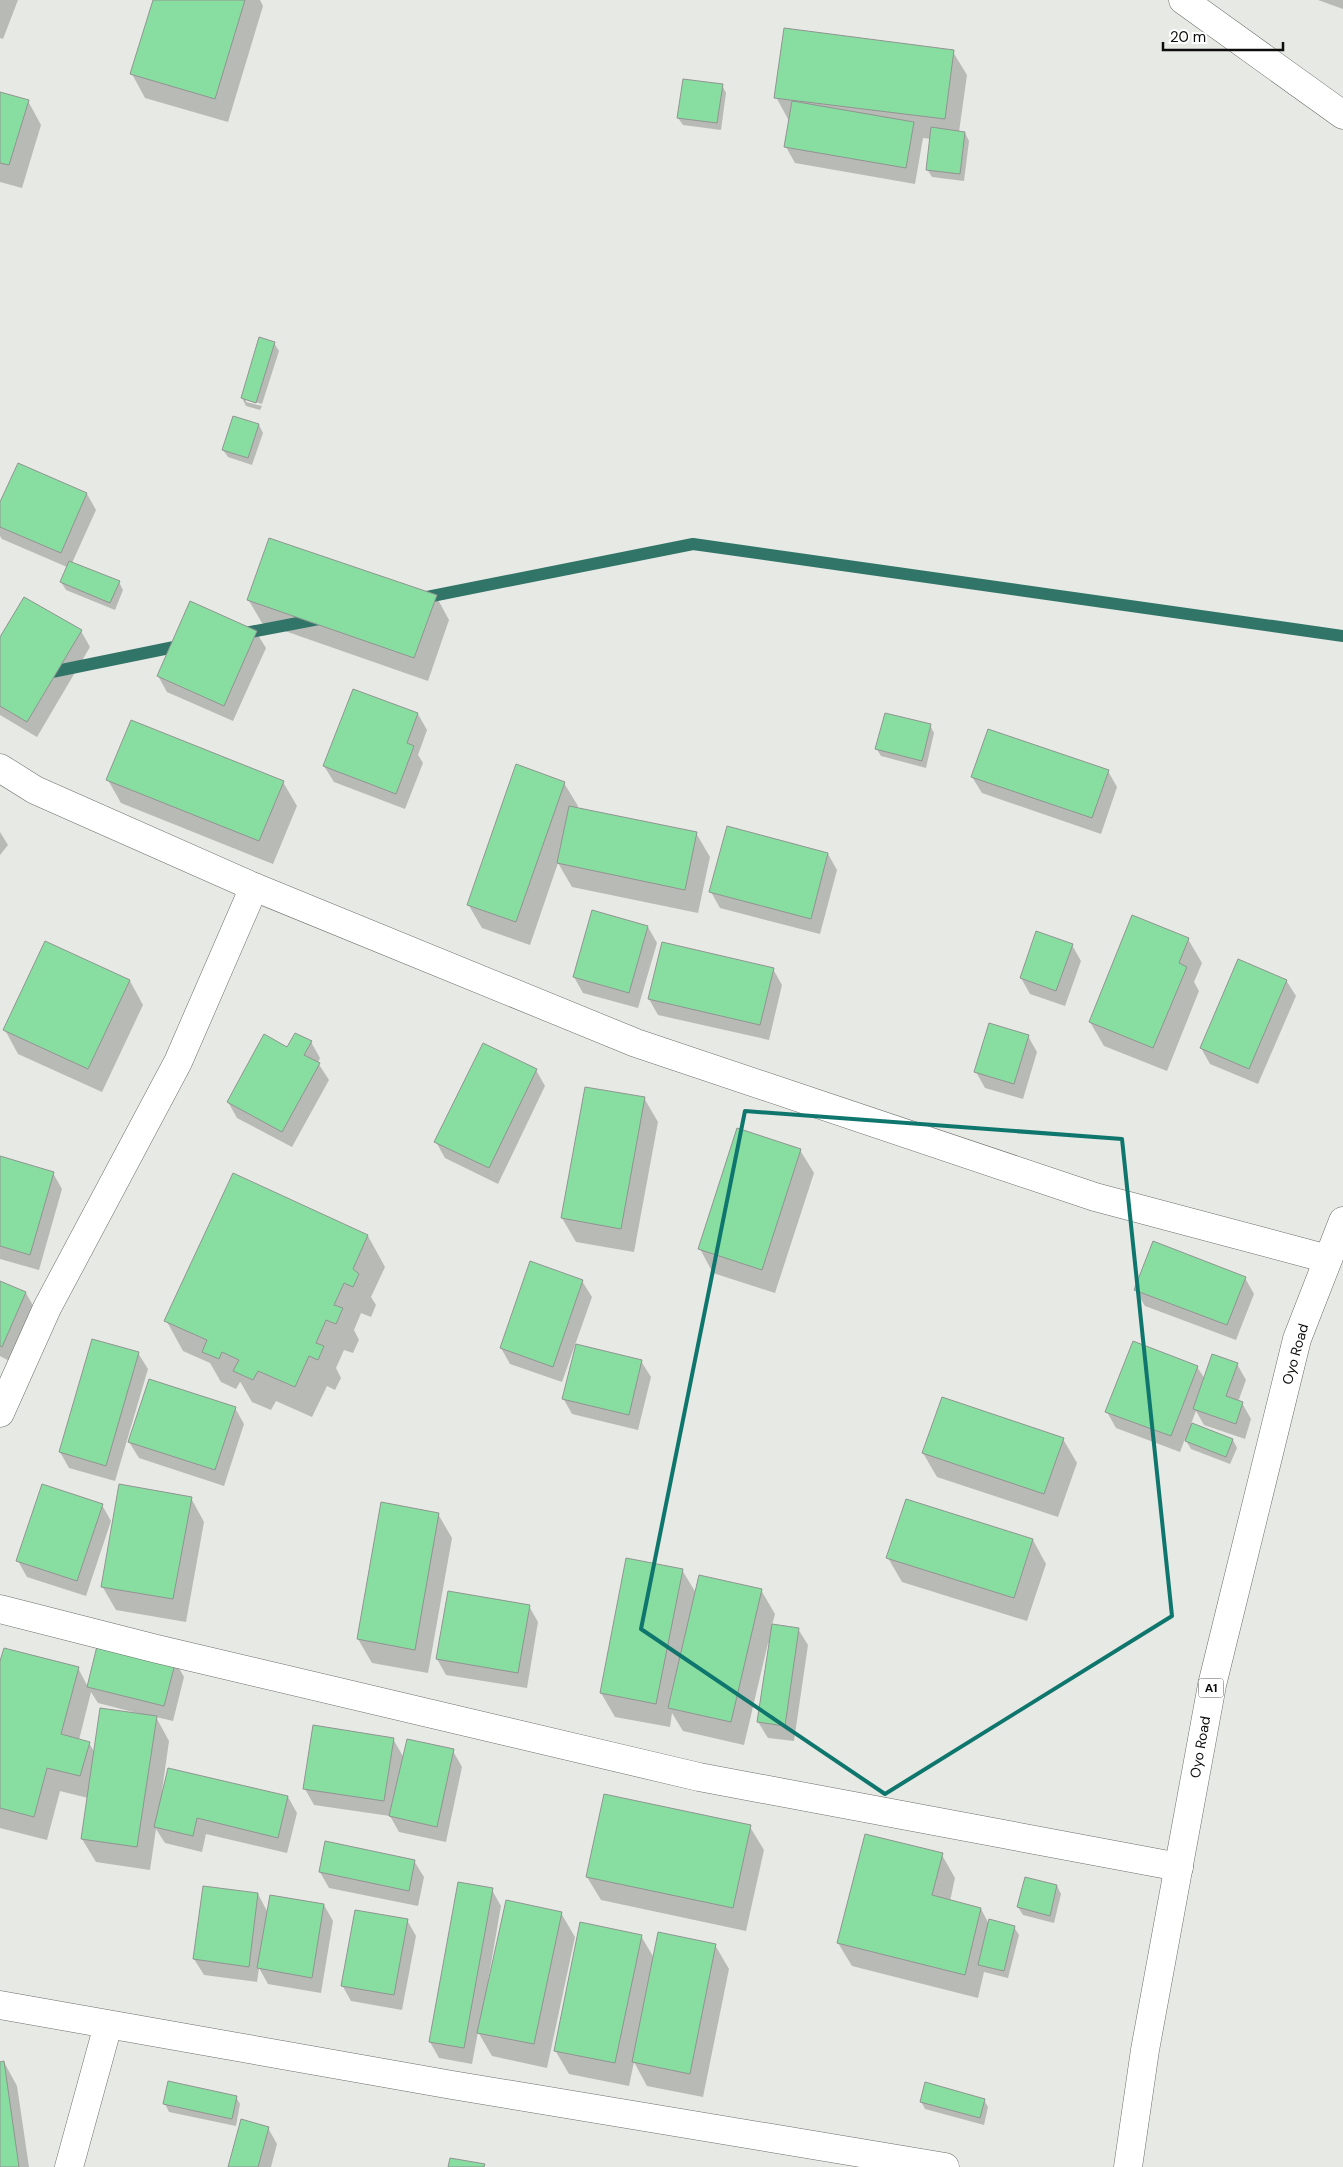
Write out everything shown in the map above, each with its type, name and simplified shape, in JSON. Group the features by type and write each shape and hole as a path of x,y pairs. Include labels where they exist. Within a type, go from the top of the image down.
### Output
{"main road":[{"path":"1183,0 1343,115"},
{"path":"0,768 35,790 254,887 636,1043 1094,1197 1328,1259"},
{"path":"0,1413 47,1308 178,1062 254,887"},
{"name":"Oyo Road","path":"1128,2167 1145,2050 1212,1684 1297,1339 1343,1221"},
{"path":"0,1609 177,1654 699,1777 1179,1867"},
{"path":"0,2006 472,2088 945,2167"},
{"path":"69,2167 108,2024"}],"highlighted area":[{"path":"745,1111 1122,1139 1172,1616 885,1794 641,1629"}],"building":[{"path":"153,0 245,0 215,99 130,74"},
{"path":"784,28 954,50 945,119 774,98"},
{"path":"683,79 723,84 717,123 677,118"},
{"path":"0,92 29,100 9,165 0,163"},
{"path":"792,101 914,122 906,168 784,147"},
{"path":"931,127 965,132 960,174 926,170"},
{"path":"259,337 275,342 256,403 241,398"},
{"path":"233,416 259,424 248,458 222,450"},
{"path":"18,463 87,493 61,553 0,527 0,502"},
{"path":"269,538 437,595 414,658 247,600"},
{"path":"69,561 120,581 110,603 60,582"},
{"path":"24,597 82,630 27,722 0,706 0,637"},
{"path":"190,601 257,631 224,706 157,676"},
{"path":"353,689 418,713 407,743 414,746 396,794 323,766"},
{"path":"885,713 931,724 922,761 875,749"},
{"path":"131,720 284,781 259,841 106,780"},
{"path":"988,729 1109,770 1092,818 971,777"},
{"path":"516,764 565,782 516,922 467,905"},
{"path":"569,806 697,832 685,890 557,863"},
{"path":"727,826 828,853 811,919 709,892"},
{"path":"592,910 648,926 629,993 573,977"},
{"path":"1132,915 1189,938 1179,963 1187,967 1153,1048 1089,1022"},
{"path":"1036,931 1073,944 1056,991 1020,978"},
{"path":"45,941 130,980 88,1069 3,1030"},
{"path":"662,942 774,968 760,1025 648,999"},
{"path":"1238,959 1287,980 1249,1069 1200,1048"},
{"path":"989,1023 1029,1035 1014,1084 974,1072"},
{"path":"295,1033 312,1041 304,1055 320,1063 282,1132 227,1102 264,1034 287,1047"},
{"path":"483,1043 537,1069 489,1168 434,1142"},
{"path":"585,1087 645,1097 621,1229 561,1218"},
{"path":"737,1128 801,1149 762,1270 698,1249"},
{"path":"0,1156 54,1172 30,1255 0,1246"},
{"path":"233,1173 368,1235 353,1269 359,1274 353,1287 344,1283 334,1305 343,1308 336,1324 326,1320 316,1343 324,1346 318,1360 309,1356 295,1387 258,1371 253,1380 233,1371 239,1360 222,1352 219,1359 202,1352 207,1340 164,1321"},
{"path":"1153,1241 1246,1277 1227,1325 1134,1290"},
{"path":"530,1261 583,1280 553,1367 500,1348"},
{"path":"0,1281 26,1292 2,1347 0,1346"},
{"path":"92,1339 139,1352 106,1466 59,1452"},
{"path":"1133,1341 1198,1366 1171,1436 1105,1412"},
{"path":"576,1344 642,1360 629,1415 562,1399"},
{"path":"1212,1354 1238,1363 1226,1396 1243,1402 1236,1424 1193,1409"},
{"path":"149,1379 236,1407 215,1470 128,1442"},
{"path":"942,1397 1064,1438 1044,1494 922,1453"},
{"path":"1192,1423 1233,1439 1226,1457 1185,1441"},
{"path":"42,1484 103,1504 77,1581 16,1561"},
{"path":"119,1484 192,1497 173,1599 101,1587"},
{"path":"906,1499 1033,1539 1014,1598 886,1558"},
{"path":"381,1502 439,1513 415,1650 357,1639"},
{"path":"626,1558 683,1569 656,1704 600,1693"},
{"path":"699,1575 762,1589 731,1722 668,1708"},
{"path":"448,1591 530,1605 518,1673 436,1659"},
{"path":"772,1624 799,1628 785,1726 757,1722"},
{"path":"98,1642 176,1660 164,1706 87,1687"},
{"path":"4,1648 79,1667 61,1734 90,1742 80,1776 47,1768 34,1817 0,1808 0,1661"},
{"path":"100,1708 157,1716 137,1847 81,1839"},
{"path":"313,1725 394,1738 384,1801 303,1789"},
{"path":"407,1739 454,1749 437,1827 389,1816"},
{"path":"168,1768 288,1796 278,1838 197,1818 193,1836 154,1827"},
{"path":"604,1794 751,1825 733,1908 586,1877"},
{"path":"865,1834 943,1853 932,1895 981,1908 965,1975 837,1943"},
{"path":"325,1841 415,1860 409,1891 319,1872"},
{"path":"1025,1877 1057,1885 1050,1916 1017,1907"},
{"path":"458,1882 493,1888 464,2048 429,2042"},
{"path":"203,1886 258,1893 249,1967 193,1959"},
{"path":"270,1895 324,1904 312,1978 257,1968"},
{"path":"506,1900 562,1912 534,2044 477,2033"},
{"path":"355,1910 408,1919 394,1995 341,1986"},
{"path":"989,1919 1015,1926 1004,1971 978,1965"},
{"path":"580,1922 642,1935 615,2063 554,2051"},
{"path":"658,1932 716,1944 690,2074 632,2062"},
{"path":"4,2061 19,2167 0,2167 0,2062"},
{"path":"168,2081 237,2096 232,2119 163,2104"},
{"path":"925,2082 985,2099 980,2118 920,2102"},
{"path":"241,2119 269,2127 258,2167 228,2167"},
{"path":"450,2158 485,2164 484,2167 448,2167"}],"waterway":[{"path":"422,598 693,544 1343,636"},
{"path":"240,634 324,618"},
{"path":"42,674 184,645"}]}
